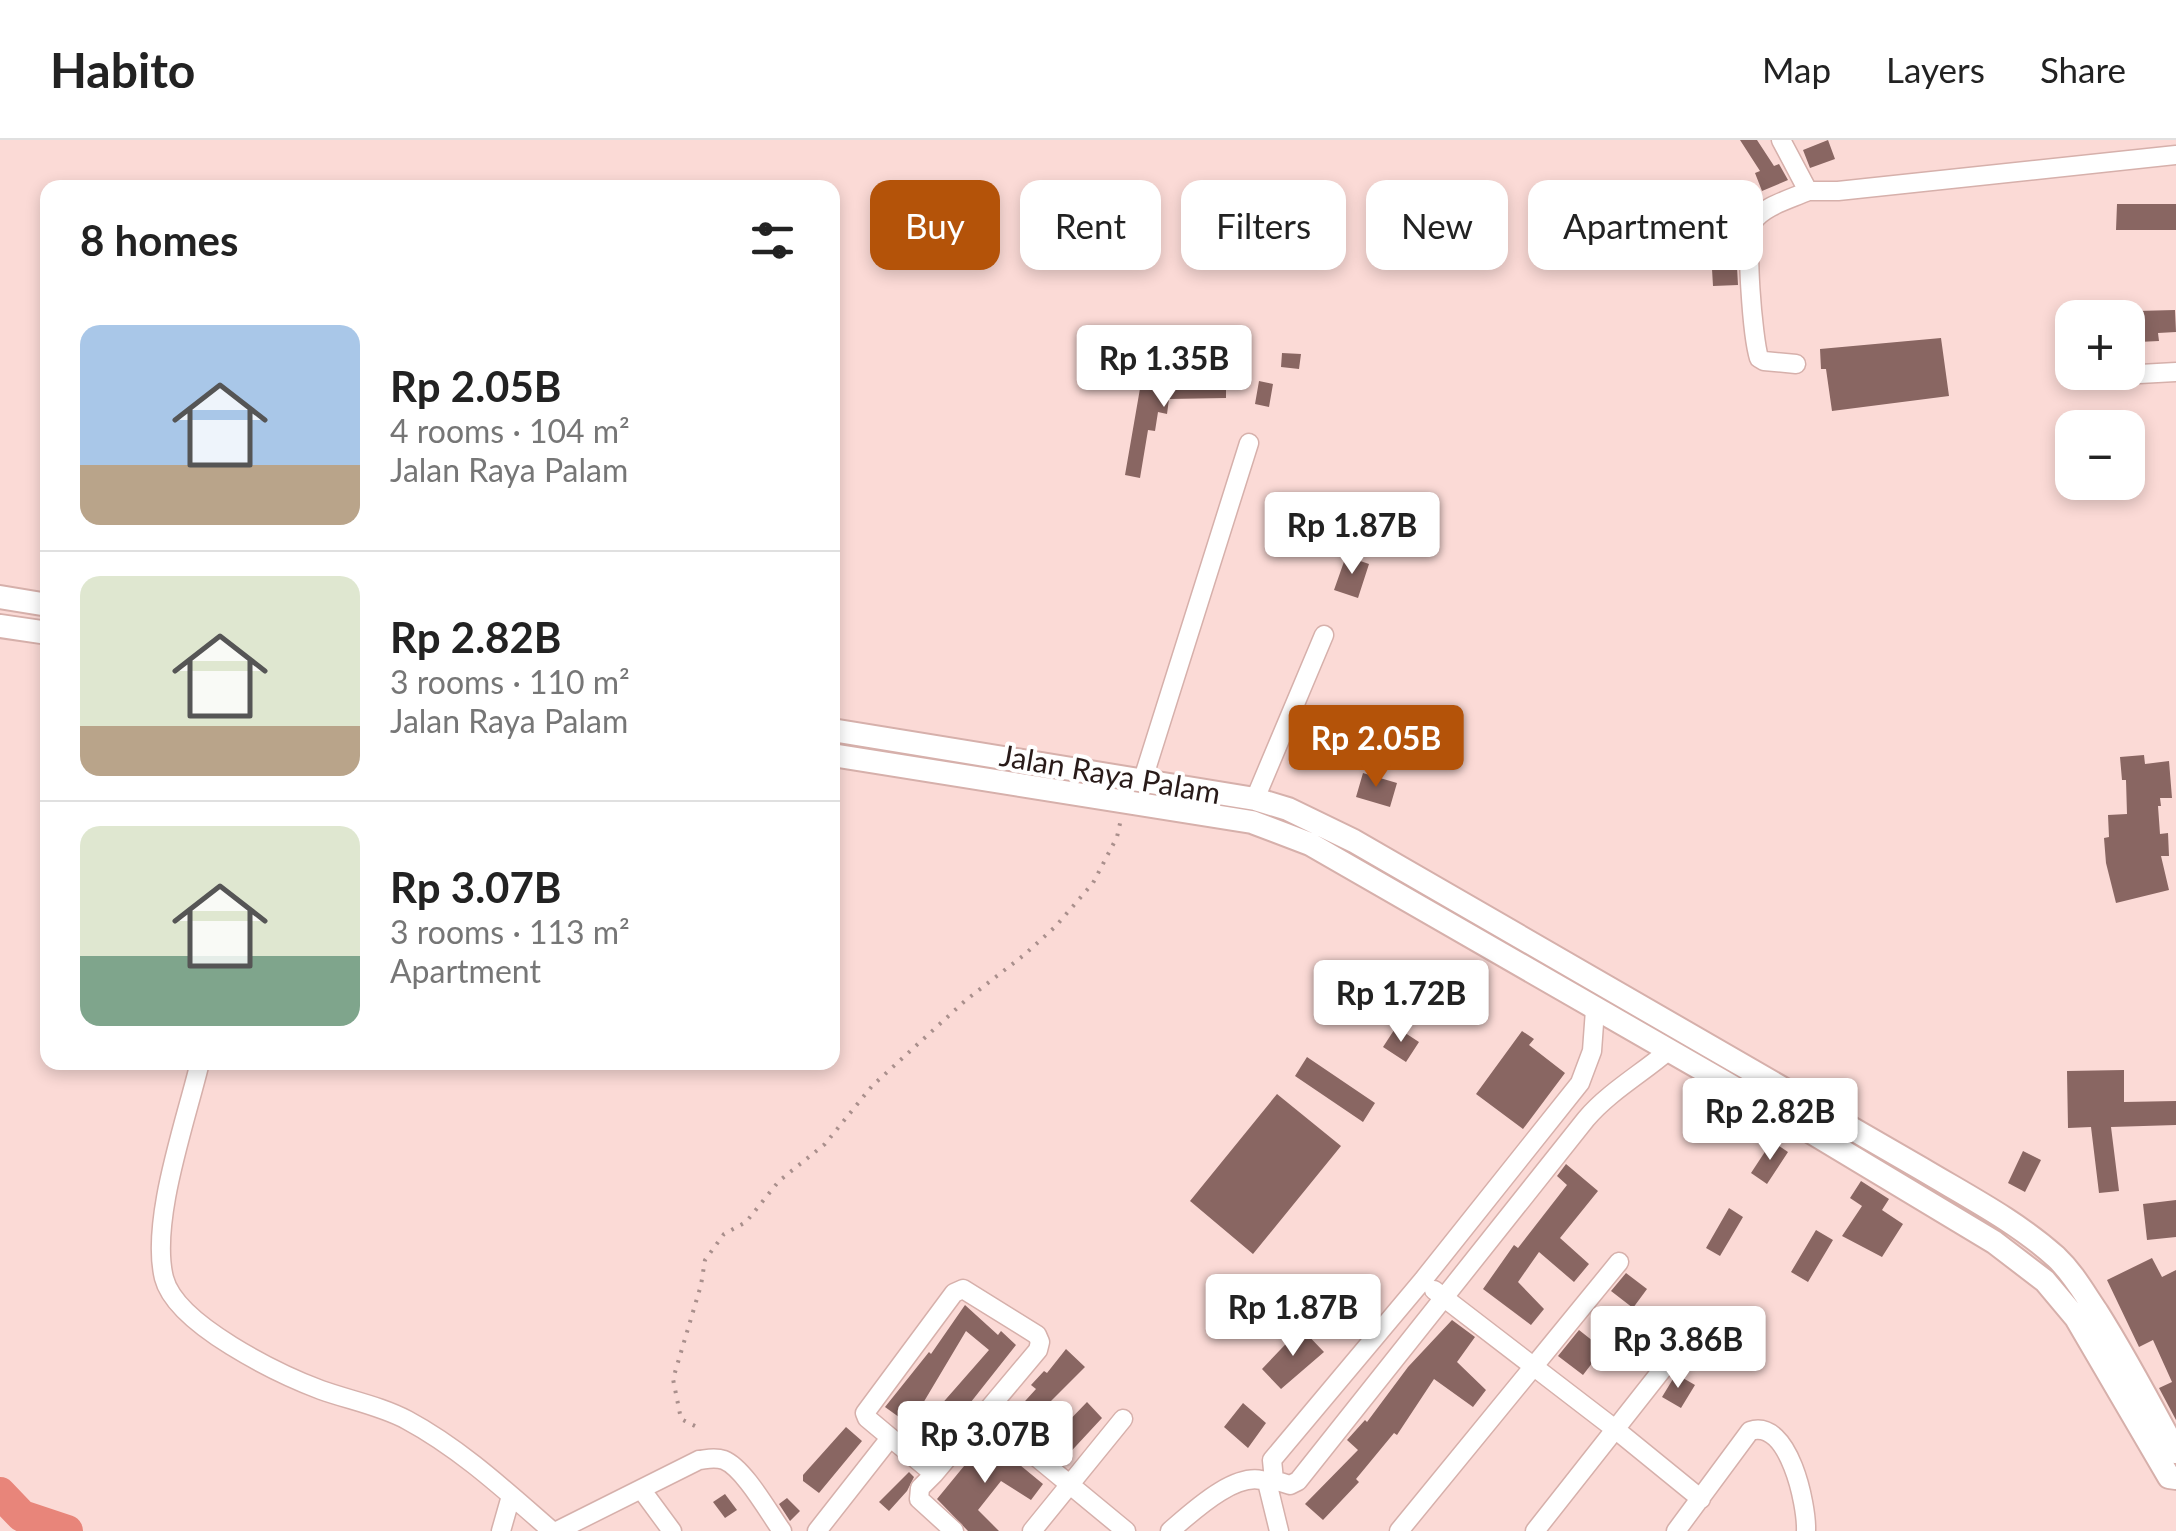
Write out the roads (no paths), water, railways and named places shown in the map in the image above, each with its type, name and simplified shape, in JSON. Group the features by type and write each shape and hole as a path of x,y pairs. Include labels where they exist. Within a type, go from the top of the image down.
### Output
{"main road":[{"path":"0,598 40,604"},
{"path":"0,626 40,632"},
{"name":"Jalan Raya Palam","path":"840,731 1142,780 1176,798 1310,844 1994,1242 2045,1282 2076,1318 2174,1482"},
{"name":"Jalan Raya Palam","path":"840,756 1126,800 1255,799 1354,840 2002,1217 2056,1258 2079,1286 2123,1353 2176,1452"},
{"path":"1810,1132 1823,1111"}],"street":[{"path":"1781,140 1808,192"},
{"path":"1796,364 1759,358 1748,251 1750,228 1755,219 1776,205 1808,192 2176,155"},
{"path":"2145,374 2176,372"},
{"path":"1142,780 1249,444"},
{"path":"1255,799 1324,635"},
{"path":"1279,1531 1270,1481 1272,1460 1580,1084 1592,1051 1595,1010"},
{"path":"1170,1531 1198,1507 1244,1479 1261,1478 1290,1485 1298,1481 1603,1098 1636,1078 1668,1051"},
{"path":"198,1070 164,1213 162,1266 166,1284 184,1312 220,1340 316,1388 406,1420 484,1473 554,1531 700,1460 716,1458 729,1462 740,1474 782,1531"},
{"path":"1580,1084 1603,1098"},
{"path":"1398,1531 1619,1262"},
{"path":"1423,1280 1701,1500"},
{"path":"934,1474 866,1418 866,1407 958,1290 971,1292 1038,1335 1040,1342 1038,1350 934,1474 920,1488 919,1499 954,1531"},
{"path":"1535,1531 1684,1342"},
{"path":"984,1413 1126,1531"},
{"path":"1032,1531 1123,1419"},
{"path":"1676,1531 1750,1431 1766,1429 1799,1476 1806,1531"},
{"path":"817,1531 890,1438"},
{"path":"641,1489 672,1531"},
{"path":"502,1531 512,1496"}],"waterway":[{"path":"0,1493 22,1516 67,1531"}]}
